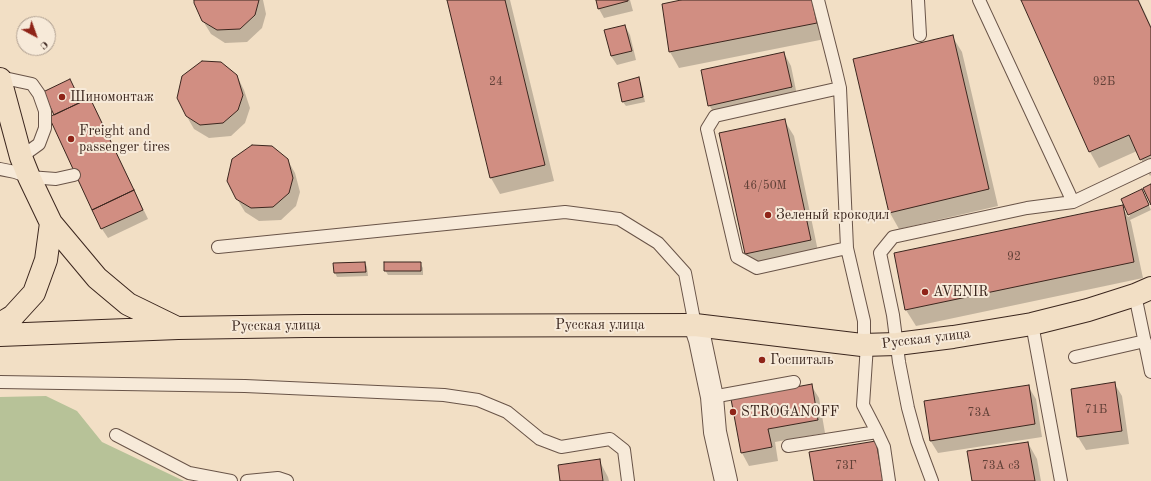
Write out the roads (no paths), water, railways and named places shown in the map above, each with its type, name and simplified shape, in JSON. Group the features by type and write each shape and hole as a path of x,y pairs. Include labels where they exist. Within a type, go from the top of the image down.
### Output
{"main road":[{"name":"Русская улица","path":"0,78 25,167 51,223 97,278 128,304 178,328 305,326 695,325 864,345 897,344 953,337 1032,324 1088,310 1143,291"},
{"path":"0,324 13,316 34,293 46,260 51,223"},
{"path":"0,335 178,328"}],"street":[{"path":"695,325 700,340 712,397 715,432 726,481"}],"lane":[{"path":"818,0 840,88 847,248 864,321 863,404 884,447 889,481"},
{"path":"918,0 920,35"},
{"path":"979,0 1072,202"},
{"path":"0,78 32,84 39,94 45,111 45,128 39,144 25,167 15,172 0,169"},
{"path":"840,88 715,116 707,129 737,257 757,268 847,248"},
{"path":"932,481 915,435 908,408 893,315 880,253 894,237 1027,208 1072,202 1151,165"},
{"path":"25,167 56,179 74,175"},
{"path":"218,247 565,212 619,219 658,242 685,273 695,325"},
{"path":"1143,291 1145,341 1151,372"},
{"path":"1032,324 1061,481"},
{"path":"1075,357 1145,341"},
{"path":"0,382 245,386 444,395 478,400 506,412 540,439 561,447 610,439 624,450 628,481"},
{"path":"712,397 794,382"},
{"path":"788,446 877,432"},
{"path":"116,435 189,473 231,481"},
{"path":"247,481 278,478 287,481"}],"place":[{"name":"Шиномонтаж","path":"62,97"},
{"name":"Freight and passenger tires","path":"71,139"},
{"name":"Зеленый крокодил","path":"768,215"},
{"name":"AVENIR","path":"925,292"},
{"name":"Госпиталь","path":"762,360"},
{"name":"STROGANOFF","path":"733,412"}]}
